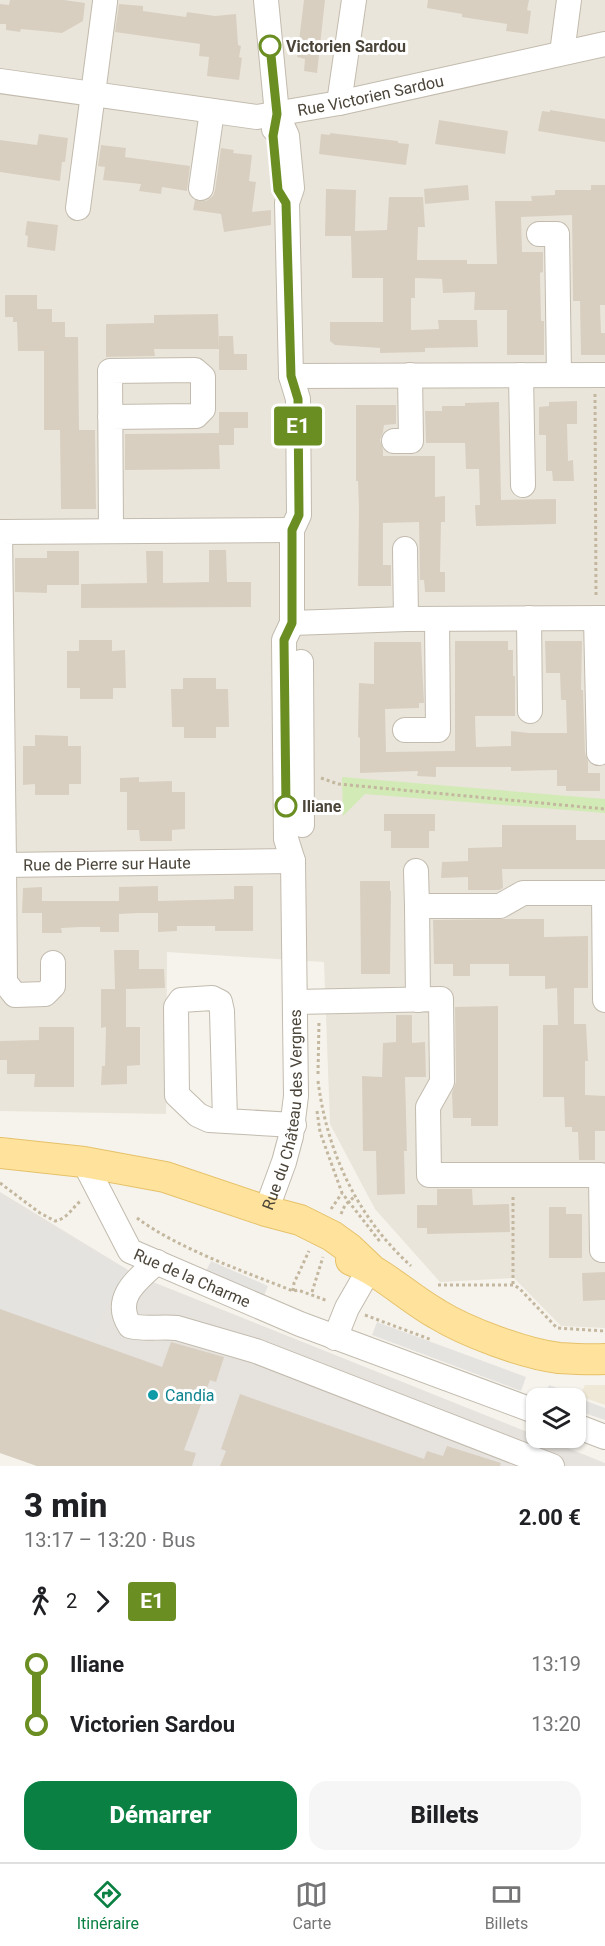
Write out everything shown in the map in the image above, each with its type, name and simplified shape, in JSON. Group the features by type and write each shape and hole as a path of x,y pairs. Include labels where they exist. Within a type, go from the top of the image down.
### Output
{"main road":[{"path":"0,1140 33,1155"},
{"path":"0,1153 84,1162 165,1177 266,1211"},
{"name":"Rue du Château des Vergnes","path":"266,1211 299,1236 325,1251 377,1257 437,1315 474,1333 521,1349 602,1347"}],"street":[{"name":"Rue du Château des Vergnes","path":"266,0 277,114 287,136 292,188 286,203 291,376 298,399 299,515 292,530 292,623 300,640 302,774 302,839 293,861"},
{"path":"339,103 354,0"},
{"path":"562,54 569,0"},
{"path":"78,208 105,2"},
{"name":"Rue Victorien Sardou","path":"0,81 257,117 339,103 605,44"},
{"path":"201,188 212,111"},
{"path":"539,234 557,234 559,375"},
{"path":"394,441 411,441 410,375"},
{"path":"521,375 523,486"},
{"path":"291,376 600,375"},
{"path":"110,417 111,530"},
{"name":"Rue de Pierre sur Haute","path":"0,510 4,865 293,861"},
{"path":"0,532 292,530"},
{"path":"405,549 406,619"},
{"path":"529,618 530,711"},
{"path":"292,623 406,619 601,618 599,753"},
{"path":"405,730 438,730 437,619"},
{"name":"Rue du Château des Vergnes","path":"266,1211 284,1162 294,1125 296,1096 293,861 286,839 284,640 292,623"},
{"path":"4,865 5,982 15,995 45,994 53,986 53,963"},
{"path":"416,871 418,1000"},
{"path":"417,906 500,906 524,893 604,893 605,1000"},
{"path":"225,1120 220,1002 212,998 181,1000 176,1007 177,1095 198,1115 209,1120 294,1125"},
{"path":"295,1002 441,999 442,1082 428,1107 429,1175 601,1175 602,1250 605,1250"},
{"name":"Rue de la Charme","path":"84,1162 130,1251 335,1338 526,1408"},
{"path":"335,1338 347,1308 377,1257"},
{"path":"157,1262 129,1290 124,1303 124,1317 130,1326 177,1328 256,1351 552,1466"},
{"path":"586,1430 605,1437"}],"path":[{"path":"600,375 601,618"},
{"path":"302,774 315,775 338,784 605,809"},
{"path":"320,1001 318,1080 322,1110 333,1149 354,1197 373,1226 416,1270"},
{"path":"313,1057 313,1088"},
{"path":"316,1109 320,1132 342,1193 349,1202 377,1257"},
{"path":"513,1175 513,1285"},
{"path":"328,1215 342,1193"},
{"path":"338,1221 345,1205 354,1197"},
{"path":"293,1291 294,1283 310,1249"},
{"path":"312,1292 323,1257"},
{"path":"400,1263 409,1270"},
{"path":"434,1283 440,1286 513,1285 519,1288 557,1328 605,1333 602,1347"}],"shaded area":[{"path":"0,0 605,0 605,1328 561,1326 514,1278 440,1282 375,1209 330,1124 324,962 167,952 166,1114 0,1111"},
{"path":"0,1192 138,1276 526,1431 526,1448 568,1448 605,1463 605,1466 37,1466 0,1453"},
{"path":"0,1198 130,1272 107,1305 93,1342 0,1309"},
{"path":"211,1261 268,1286 263,1298 205,1273"},
{"path":"377,1322 526,1377 521,1391 372,1335"},
{"path":"585,1385 605,1385 605,1405 586,1398 586,1388 584,1388"},
{"path":"586,1401 605,1408 605,1420 586,1413"}],"green space":[{"path":"342,777 605,799 605,813 365,794 343,816"}],"building":[{"path":"10,0 64,0 85,3 83,21 62,33 21,29 20,32 6,30 6,24 0,24 0,4 9,5"},
{"path":"304,0 325,0 317,73 304,71 305,59 297,57"},
{"path":"428,0 529,0 527,10 531,11 528,34 506,31 507,24 462,17 462,14 427,8"},
{"path":"119,4 143,6 143,11 186,17 187,12 215,16 236,14 238,45 241,46 239,57 242,58 239,80 207,76 209,57 199,56 200,44 115,32"},
{"path":"550,110 605,119 605,142 538,131 542,111 550,112"},
{"path":"439,120 508,131 505,154 435,144"},
{"path":"330,133 409,144 406,165 319,154 321,134 330,135"},
{"path":"39,134 68,138 60,181 0,172 0,140 37,145"},
{"path":"101,145 126,148 125,157 190,166 187,191 162,187 161,194 139,191 141,184 103,180 105,167 98,166"},
{"path":"221,148 234,150 233,153 252,155 249,181 256,182 252,212 271,210 271,225 224,232 221,214 193,210 195,200 206,201 213,196"},
{"path":"468,185 469,200 425,204 424,189"},
{"path":"591,185 605,185 605,305 600,305 601,333 605,333 605,355 581,355 580,301 573,301 572,215 521,217 522,252 543,252 543,272 540,273 544,355 507,355 507,310 474,310 475,292 443,293 442,279 415,278 415,298 411,298 411,330 439,329 438,320 477,320 478,347 425,348 425,352 380,353 380,348 335,345 330,341 330,322 383,322 383,278 352,278 351,236 325,236 326,189 356,190 355,231 387,230 389,197 423,197 425,227 418,227 417,260 467,260 467,264 497,264 495,201 532,201 531,196 555,195 555,190 591,190"},
{"path":"27,221 58,225 55,251 27,247 28,236 25,235"},
{"path":"5,295 37,295 37,309 52,309 52,322 65,322 65,337 78,337 79,430 95,430 96,509 61,509 60,430 44,430 44,351 18,351 17,322 13,322 13,317 5,317"},
{"path":"218,314 219,349 154,349 155,356 106,357 106,324 154,323 154,315"},
{"path":"219,336 233,336 234,354 247,354 247,370 219,370"},
{"path":"577,401 577,424 567,424 568,461 573,460 574,481 553,481 552,471 546,471 546,435 539,435 539,407 549,406 549,402"},
{"path":"499,402 501,500 556,499 556,524 476,526 475,505 480,505 479,469 466,469 465,443 426,443 425,411 442,411 442,406 465,406 465,403"},
{"path":"356,405 396,405 396,424 384,425 380,440 383,456 435,456 435,497 445,496 445,522 441,522 440,572 445,572 445,592 425,592 424,580 420,580 419,522 383,523 383,565 391,565 391,586 358,586 359,508 358,481 356,481"},
{"path":"219,412 248,412 248,428 234,428 234,445 219,445 220,469 125,470 125,434 219,433"},
{"path":"209,550 226,550 227,582 251,582 251,607 81,608 81,584 147,583 146,551 163,551 163,583 209,582"},
{"path":"47,551 79,551 79,585 47,585 47,593 15,592 15,558 47,558"},
{"path":"79,640 112,640 112,651 125,650 126,688 113,688 113,699 80,699 80,688 67,688 67,651 79,651"},
{"path":"455,641 508,641 508,650 513,650 515,716 475,716 476,747 511,746 511,731 567,733 566,700 561,700 560,673 546,673 545,641 582,641 581,690 583,690 585,753 588,773 600,773 600,791 566,791 566,786 557,786 557,770 511,771 511,767 436,767 436,777 417,776 418,771 360,773 359,683 374,684 374,642 421,642 424,703 419,703 419,708 385,709 386,752 455,751"},
{"path":"183,678 216,678 216,689 228,689 229,727 216,727 216,738 184,738 184,727 172,727 171,689 183,689"},
{"path":"35,735 68,736 68,746 81,746 81,784 69,784 69,795 35,795 35,784 23,785 23,746 35,746"},
{"path":"139,777 139,782 172,781 172,792 185,792 185,829 172,830 172,841 140,841 139,830 127,830 127,792 120,792 120,778"},
{"path":"384,814 435,814 435,831 429,831 429,848 391,848 391,831 384,831"},
{"path":"502,825 576,825 576,840 605,840 605,869 502,869 503,888 499,890 468,890 468,877 441,878 442,862 468,861 468,848 502,847"},
{"path":"360,881 390,881 390,974 361,974"},
{"path":"158,886 158,901 234,899 234,886 253,886 253,931 215,931 215,926 177,926 177,931 158,932 158,913 139,913 119,914 119,932 100,932 100,927 81,927 61,928 62,933 42,933 42,901 119,901 119,887"},
{"path":"42,887 42,913 22,913 23,888"},
{"path":"544,919 544,937 588,936 588,988 574,988 574,1024 586,1024 588,1061 585,1061 585,1095 605,1096 605,1131 595,1131 595,1160 579,1160 578,1132 572,1132 572,1127 565,1127 564,1097 543,1097 543,1025 558,1025 557,988 545,989 545,976 509,976 509,964 470,964 470,976 453,976 453,964 434,964 433,920"},
{"path":"114,950 139,950 139,969 164,969 165,988 126,989 126,1027 140,1027 140,1065 127,1066 127,1084 101,1085 102,1066 105,1066 106,1027 101,1028 101,989 115,989"},
{"path":"498,1006 498,1126 471,1126 471,1118 453,1118 452,1093 456,1082 455,1007"},
{"path":"396,1015 412,1015 412,1043 425,1042 426,1077 405,1077 407,1151 404,1151 405,1194 377,1195 376,1151 363,1151 362,1076 382,1077 383,1043 396,1042"},
{"path":"39,1027 74,1027 74,1087 34,1087 35,1074 7,1074 7,1060 0,1060 0,1041 39,1040"},
{"path":"437,1189 472,1189 473,1205 509,1204 510,1232 427,1234 427,1228 417,1228 417,1205 437,1205"},
{"path":"549,1207 566,1207 566,1214 582,1214 582,1258 549,1258"},
{"path":"605,1272 605,1300 583,1301 582,1273"},
{"name":"Candia","path":"0,1309 162,1367 171,1342 224,1357 216,1382 210,1380 184,1450 196,1453 192,1466 37,1466 0,1453"},
{"name":"Candia","path":"240,1394 424,1459 427,1451 443,1456 447,1446 501,1463 500,1466 220,1466 226,1451 221,1449"}],"bus line":[{"name":"E1","path":"270,46 277,114 273,136 278,190 286,203 291,376 298,399 299,515 292,530 292,623 284,640 286,806"}],"place":[{"name":"Victorien Sardou","path":"270,46"},
{"name":"Iliane","path":"286,806"},
{"name":"Candia","path":"153,1395"}]}
